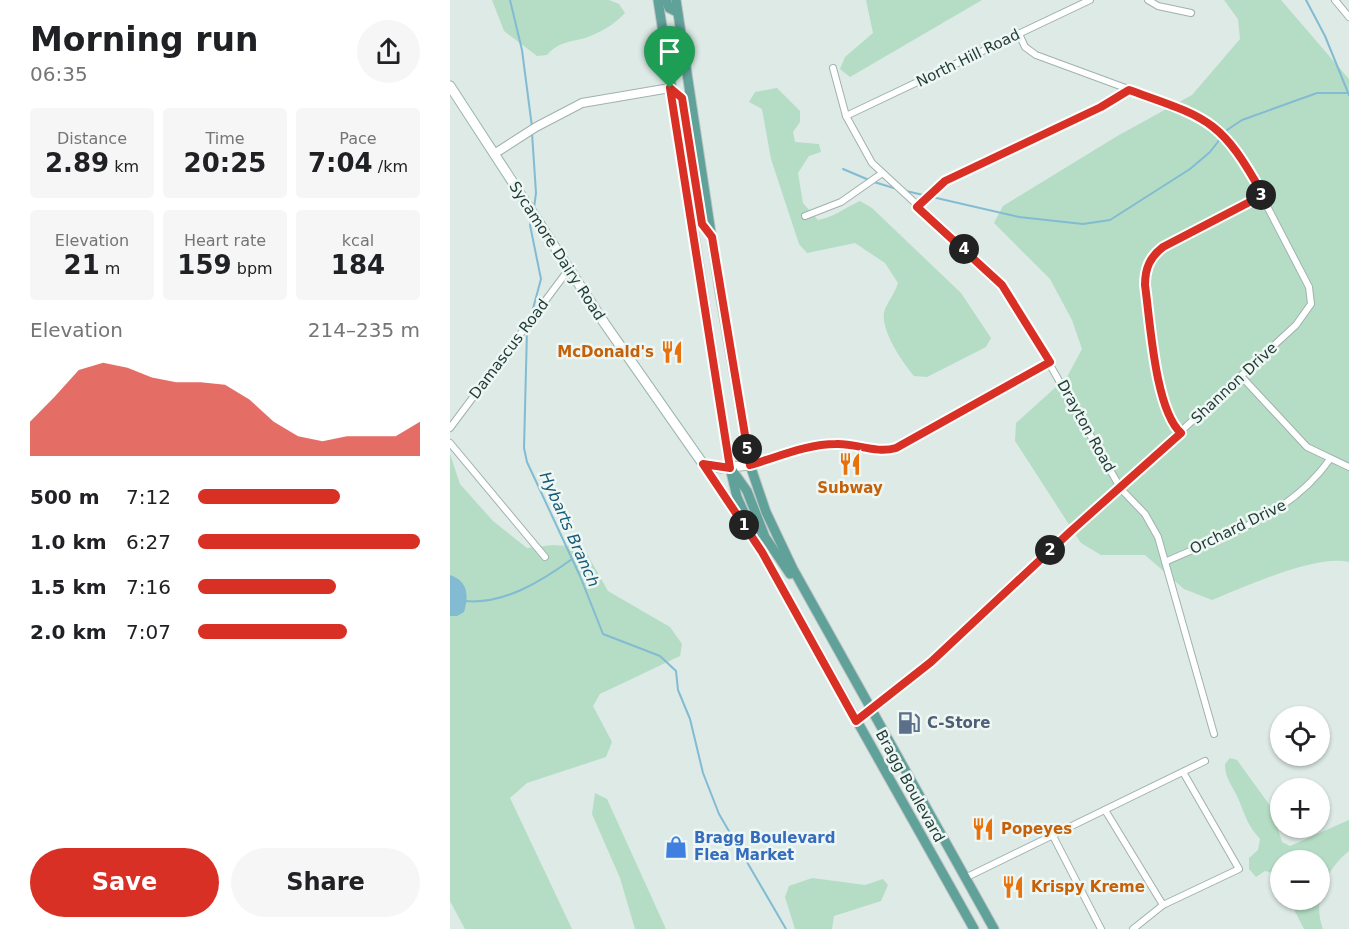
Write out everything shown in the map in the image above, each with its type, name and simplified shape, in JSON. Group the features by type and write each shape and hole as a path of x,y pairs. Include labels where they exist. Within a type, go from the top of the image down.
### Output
{"main road":[{"name":"Bragg Boulevard","path":"658,0 730,468 737,496 762,552 974,929"},
{"path":"666,0 669,9 677,12"},
{"name":"Bragg Boulevard","path":"676,0 750,465 766,512 812,605 994,929"},
{"name":"Sycamore Dairy Road","path":"450,86 569,269 703,464"},
{"path":"670,88 682,98 702,224 712,237"},
{"path":"703,464 730,468 750,465"},
{"path":"703,464 762,552"},
{"path":"730,468 747,491 765,537 812,605"}],"street":[{"name":"North Hill Road","path":"846,116 1090,0"},
{"path":"1148,0 1158,6 1191,13"},
{"path":"1335,0 1349,16"},
{"path":"1019,34 1032,53 1188,111 1218,129 1241,156 1263,195 1163,247 1151,259 1147,267 1145,285 1162,401 1173,425 1181,433"},
{"name":"Drayton Road","path":"833,68 846,116 862,148 881,174 1002,285 1050,362 1121,489 1150,521 1165,562 1214,734"},
{"path":"494,154 578,105 670,88"},
{"path":"917,207 945,181 1101,107 1129,90"},
{"path":"805,216 841,202 881,174"},
{"name":"Shannon Drive","path":"856,721 872,711 931,662 1296,326 1311,304 1309,287 1263,195"},
{"name":"Damascus Road","path":"450,428 569,269"},
{"path":"750,465 825,444 852,444 883,450 896,448 1050,362"},
{"path":"1240,376 1307,447 1349,467"},
{"path":"450,443 545,557"},
{"name":"Orchard Drive","path":"1165,562 1271,514 1290,503 1310,486 1330,459"},
{"path":"964,878 1205,761"},
{"path":"1133,929 1163,905 1239,869 1183,772"},
{"path":"1105,810 1163,905"},
{"path":"1053,836 1101,929"}],"green space":[{"path":"492,0 609,0 619,4 625,13 596,34 560,45 547,55 537,56 504,31"},
{"path":"866,0 982,0 850,77 840,69 845,57 873,33"},
{"path":"1224,0 1281,0 1349,79 1349,562 1335,561 1300,567 1212,600 1184,589 1145,555 1101,555 1081,543 1015,441 1016,423 1067,377 1082,349 1072,320 1050,279 994,223 1003,206 1119,135 1192,95 1240,39 1238,19"},
{"path":"777,88 800,111 800,122 793,132 795,142 819,144 821,152 809,156 798,173 803,203 818,220 835,215 860,201 872,208 961,293 991,338 986,347 927,377 914,376 903,362 885,325 885,309 898,283 885,263 855,243 807,253 799,244 771,159 762,109 749,102 755,92"},
{"path":"450,454 460,484 493,521 527,548 553,545 583,547 608,591 670,627 682,644 680,656 600,694 593,706 612,742 606,757 527,783 510,798 572,929 465,929 450,901"},
{"path":"1230,758 1237,760 1270,806 1270,838 1281,838 1282,842 1290,846 1308,838 1330,838 1330,828 1349,820 1349,851 1330,873 1330,850 1270,850 1270,872 1265,871 1256,877 1249,869 1249,858 1258,850 1260,839 1248,822 1228,780 1225,764"},
{"path":"595,793 607,799 666,929 635,929 620,878 592,814"},
{"path":"812,878 865,885 883,879 888,885 881,901 834,916 832,929 795,929 785,897 789,886"},
{"path":"1294,910 1319,910 1323,929 1304,929"}],"water":[{"path":"450,575 464,585 467,595 464,612 457,616 450,616"}],"waterway":[{"name":"Hybarts Branch","path":"510,0 522,50 532,127"},
{"path":"1306,0 1325,36 1349,95"},
{"path":"906,191 1019,217 1083,224 1110,220 1190,169 1210,152 1227,130 1242,120 1317,93 1348,93"},
{"name":"Hybarts Branch","path":"532,133 536,193 534,208"},
{"path":"843,169 869,180"},
{"path":"874,182 897,189"},
{"name":"Hybarts Branch","path":"531,316 541,279 530,225 532,216"},
{"name":"Hybarts Branch","path":"527,330 524,448 527,462 580,576 603,634 660,656 676,671 678,690 690,719 703,773 719,814 786,929"},
{"path":"465,601 494,599 522,590 572,559"}],"place":[{"name":"McDonald's","path":"672,352"},
{"name":"Subway","path":"850,464"},
{"name":"C-Store","path":"909,723"},
{"name":"Popeyes","path":"983,829"},
{"name":"Bragg Boulevard Flea Market","path":"676,847"},
{"name":"Krispy Kreme","path":"1013,887"}],"route":[{"path":"670,88 682,98 702,224 712,237 750,465 825,444 852,444 879,450 900,447 1050,362 1020,310 1002,285 917,207 931,191 945,181 1101,107 1129,90 1196,114 1208,121 1233,145 1263,195 1163,247 1156,252 1147,267 1145,285 1162,401 1173,425 1181,433 1121,489 1071,531 931,662 872,711 856,721 762,552 703,464 730,468 670,88"}]}
